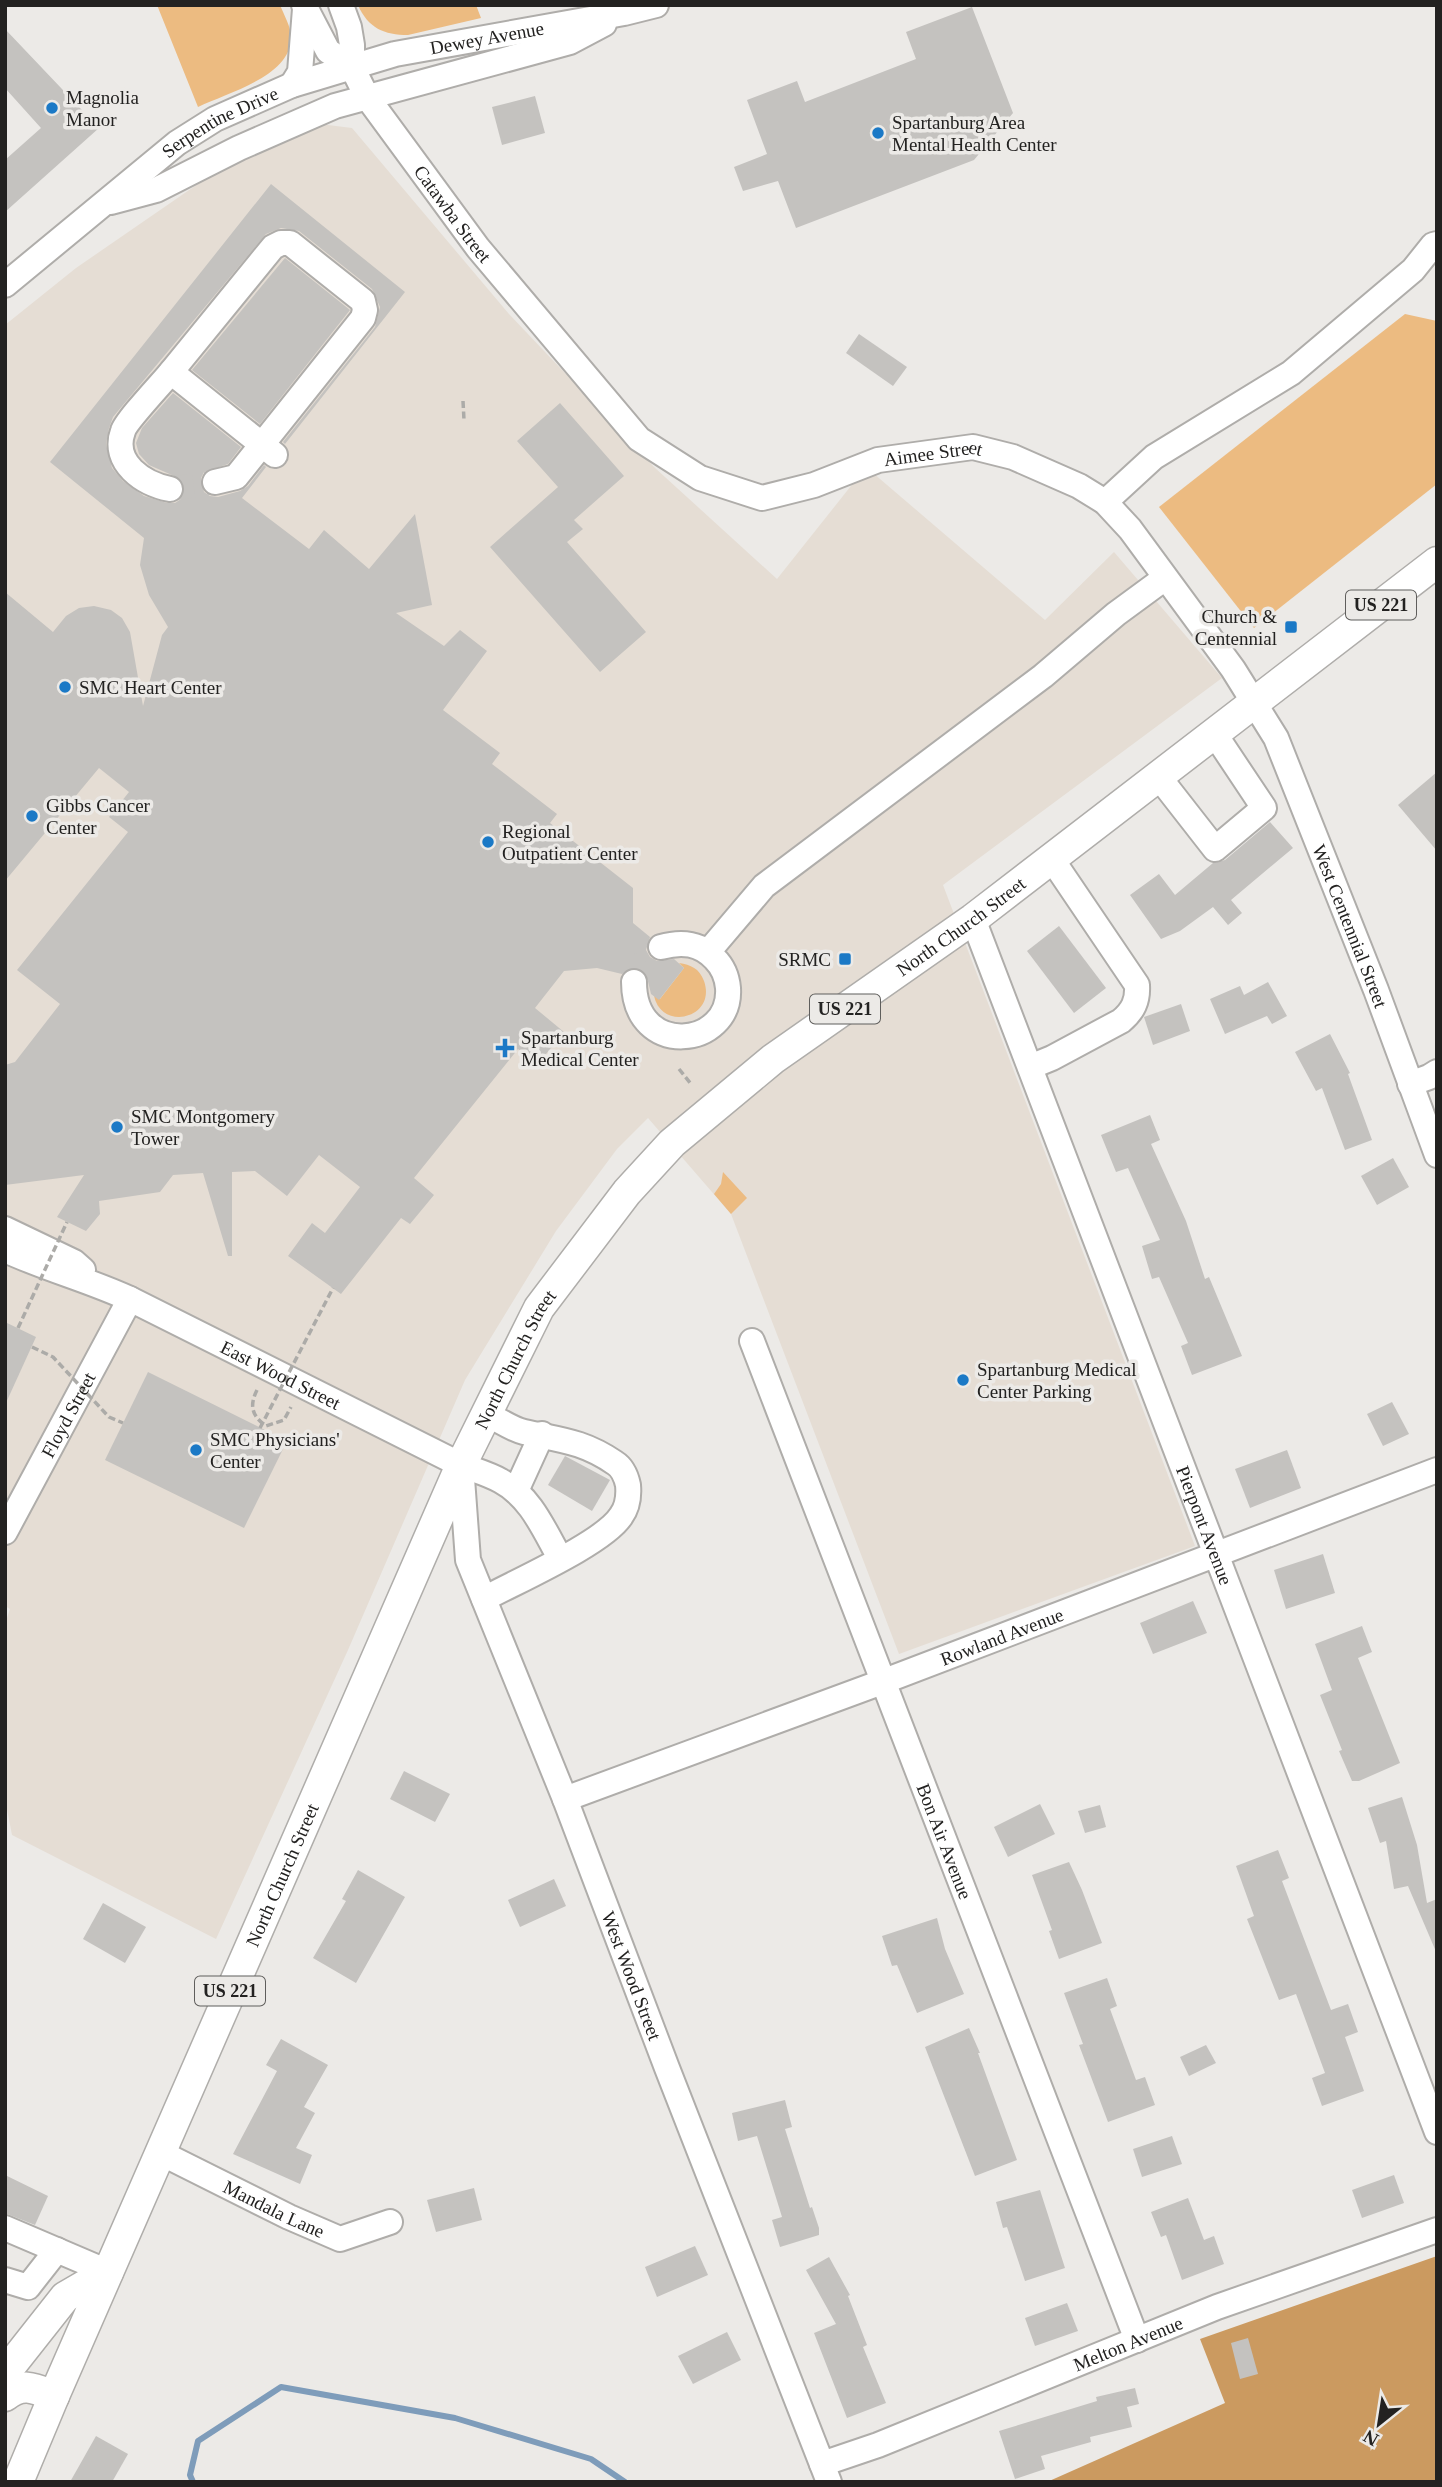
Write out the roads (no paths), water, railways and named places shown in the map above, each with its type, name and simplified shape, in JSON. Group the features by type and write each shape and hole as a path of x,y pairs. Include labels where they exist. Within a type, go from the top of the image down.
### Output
{"main road":[{"name":"North Church Street","path":"15,2473 54,2396 461,1465 540,1308 627,1192 672,1143 773,1059 973,919 1437,562"},
{"path":"5,2373 65,2297 108,2272"},
{"path":"5,2396 15,2389 33,2387 54,2396"}],"street":[{"name":"Catawba Street","path":"341,5 349,27 352,67 368,97 478,248 565,350"},
{"name":"Dewey Avenue","path":"352,67 424,48 656,5"},
{"name":"Catawba Street","path":"304,7 328,51 352,67"},
{"name":"Catawba Street","path":"292,85 300,72 304,7"},
{"name":"Dewey Avenue","path":"368,97 570,42 624,13"},
{"name":"Serpentine Drive","path":"5,285 177,143 215,118 292,85 352,67"},
{"name":"Serpentine Drive","path":"103,204 156,190 307,117 368,97"},
{"path":"170,489 153,486 125,464 121,447 122,430 273,247 290,243 363,301 363,318 268,450 236,477 215,482"},
{"path":"1105,502 1154,457 1292,373 1413,270 1433,245 1437,244"},
{"name":"Aimee Street","path":"565,350 639,439 699,478 762,498 814,485 878,460 973,447 1013,457 1079,486 1105,502 1130,529 1233,669 1254,702"},
{"path":"171,372 268,450"},
{"path":"708,952 764,886 1043,676 1116,614 1165,578"},
{"name":"West Centennial Street","path":"1254,702 1276,738 1376,990 1437,1155"},
{"path":"1214,733 1265,808"},
{"path":"1158,776 1216,849 1294,784"},
{"path":"1030,1067 1121,1021 1136,1003 1138,992 1137,985 1051,858"},
{"name":"Pierpont Avenue","path":"973,919 1437,2132"},
{"path":"634,982 634,998 639,1012 648,1024 660,1033 675,1037 691,1036 705,1031 717,1021 725,1007 728,992 726,977 719,963 708,952 685,943 661,947"},
{"path":"1410,1084 1437,1072"},
{"name":"East Wood Street","path":"5,1229 74,1262 99,1285"},
{"name":"East Wood Street","path":"5,1250 36,1265 99,1285 130,1299 461,1465 500,1480 516,1491"},
{"name":"Floyd Street","path":"5,1532 130,1299"},
{"name":"Bon Air Avenue","path":"752,1341 1137,2340"},
{"path":"484,1599 594,1540 621,1518 628,1491 627,1479 620,1467 579,1444 523,1432 486,1413"},
{"path":"542,1434 516,1491 531,1507 560,1558"},
{"name":"West Wood Street","path":"461,1465 466,1551 826,2473"},
{"name":"Rowland Avenue","path":"565,1799 882,1682 1437,1470"},
{"name":"Mandala Lane","path":"161,2154 340,2239 390,2222"},
{"path":"5,2228 108,2272"},
{"name":"Melton Avenue","path":"826,2473 878,2445 1137,2340 1284,2282 1437,2230"},
{"path":"5,2280 28,2287 57,2250"}],"waterway":[{"path":"193,2482 190,2475 198,2441 281,2387 455,2418 591,2459 625,2482"}],"tunnel":[{"path":"170,489 215,482"},
{"path":"634,982 644,962 661,947"}],"place":[{"name":"Magnolia Manor","path":"52,108"},
{"name":"Spartanburg Area Mental Health Center","path":"878,133"},
{"name":"Church & Centennial","path":"1291,627"},
{"name":"SMC Heart Center","path":"65,687"},
{"name":"Gibbs Cancer Center","path":"32,816"},
{"name":"Regional Outpatient Center","path":"488,842"},
{"name":"SRMC","path":"845,959"},
{"name":"Spartanburg Medical Center","path":"505,1048"},
{"name":"SMC Montgomery Tower","path":"117,1127"},
{"name":"Spartanburg Medical Center Parking","path":"963,1380"},
{"name":"SMC Physicians' Center","path":"196,1450"}]}
